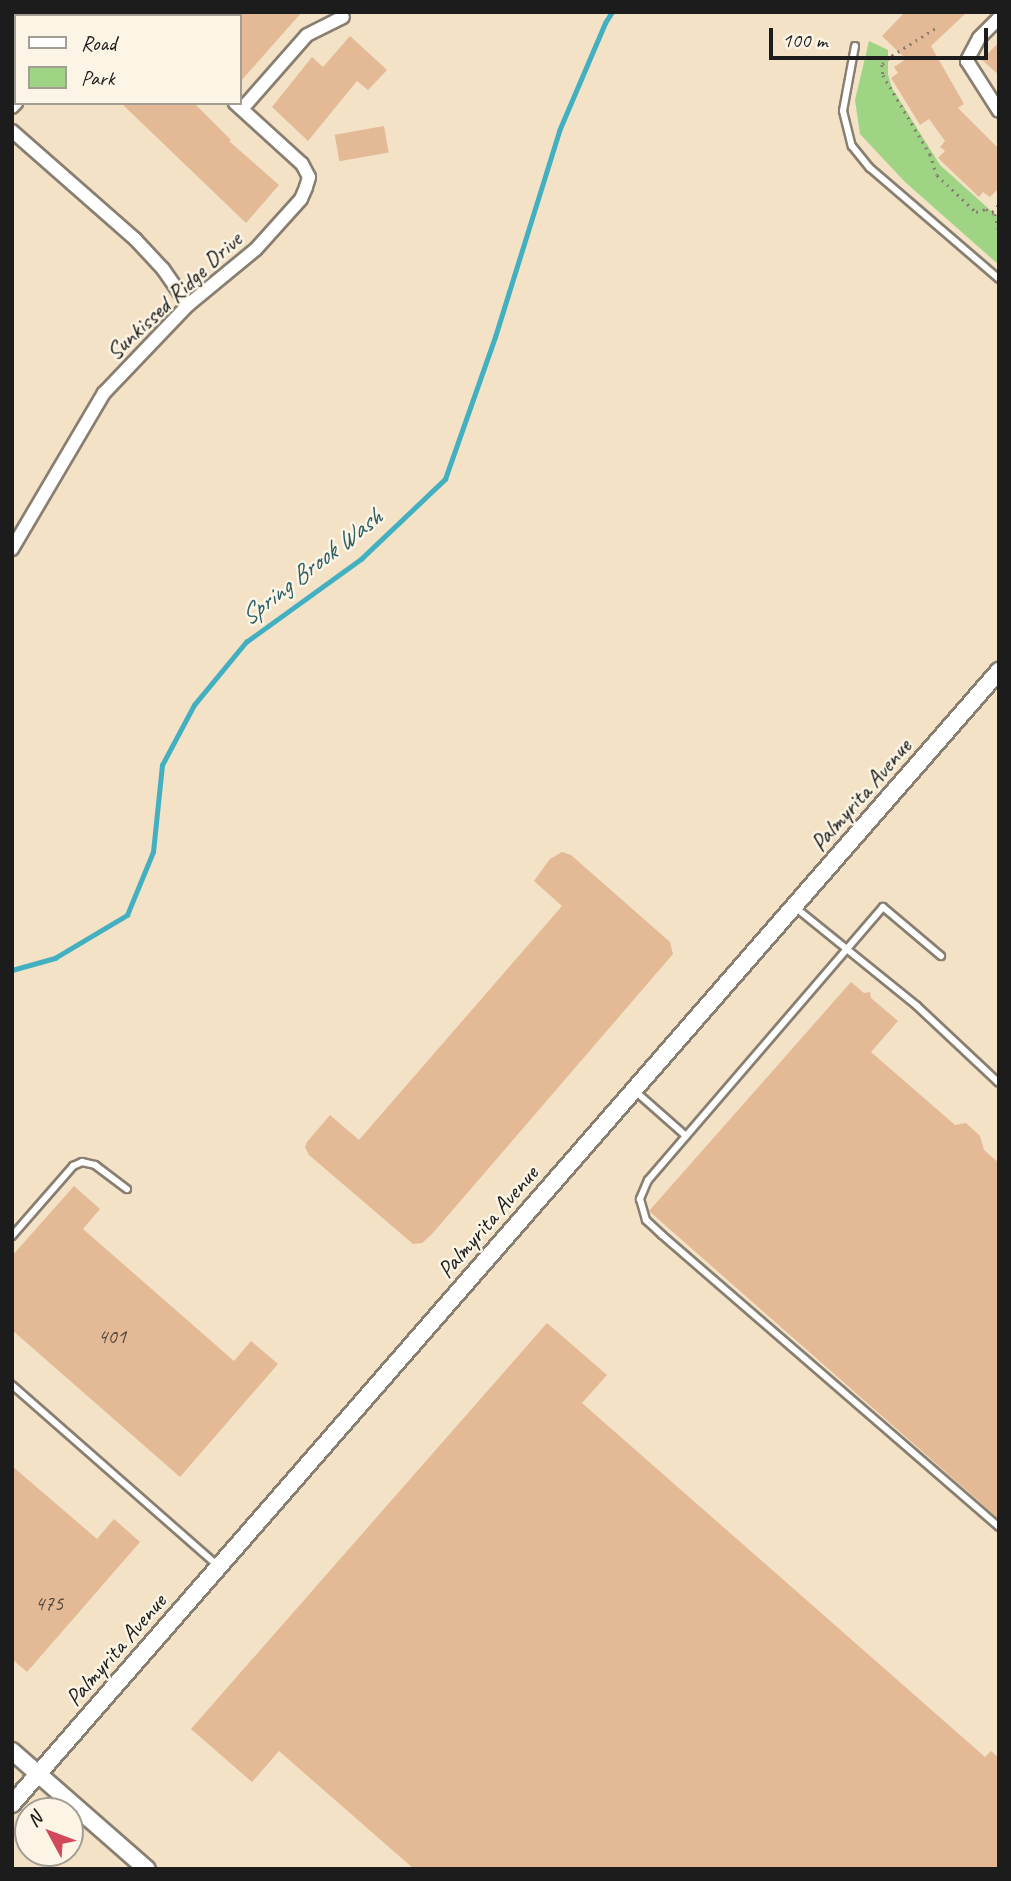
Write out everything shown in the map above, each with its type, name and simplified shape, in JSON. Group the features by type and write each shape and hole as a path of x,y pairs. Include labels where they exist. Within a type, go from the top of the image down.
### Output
{"street":[{"path":"242,103 307,35 344,17"},
{"path":"999,18 979,38 967,61 999,111"},
{"name":"Sunkissed Ridge Drive","path":"12,549 104,393 188,305 256,248 301,199 309,177 302,164 239,106"},
{"path":"12,131 135,239 163,270 188,305"},
{"name":"Palmyrita Avenue","path":"12,1804 999,671"},
{"path":"12,1751 148,1869"}],"lane":[{"path":"855,46 844,111 852,146 870,168 999,279"},
{"path":"794,906 918,1006 999,1083"},
{"path":"941,956 883,907 648,1180 640,1199 646,1220 999,1527"},
{"path":"634,1090 686,1136"},
{"path":"12,1236 73,1166 82,1162 95,1165 127,1189"},
{"path":"12,1385 218,1566"}],"path":[{"path":"935,29 889,58 882,65 883,75 930,154 937,175 976,212 992,212 999,204"},
{"path":"992,212 998,219 999,232"}],"green space":[{"path":"869,41 888,50 888,74 892,88 940,165 999,218 999,265 905,182 860,134 855,100"}],"building":[{"path":"302,12 242,80 242,14"},
{"path":"905,12 967,12 931,46 964,104 958,108 999,149 999,188 990,197 983,192 979,197 938,158 945,151 940,147 945,141 929,119 920,125 891,78 898,73 894,67 906,59 882,36"},
{"path":"350,36 387,70 368,90 357,81 308,141 272,107 312,57 323,67"},
{"path":"999,42 999,75 982,60"},
{"path":"123,105 196,105 231,140 229,141 279,185 246,223"},
{"path":"384,126 389,153 339,161 335,135"},
{"path":"562,852 571,855 670,942 673,954 432,1234 422,1243 413,1244 309,1155 305,1147 330,1115 359,1140 562,906 534,881 550,859"},
{"path":"851,982 864,993 870,992 871,998 898,1021 871,1052 955,1125 966,1123 980,1136 984,1150 999,1163 999,1519 649,1211"},
{"path":"74,1186 100,1209 83,1229 234,1361 251,1341 278,1364 180,1477 12,1330 12,1256"},
{"path":"547,1323 607,1375 582,1403 985,1757 991,1751 999,1758 999,1869 414,1869 279,1751 252,1782 191,1729"},
{"path":"12,1466 97,1539 114,1519 140,1542 27,1672 12,1659"}],"waterway":[{"name":"Spring Brook Wash","path":"12,970 55,958 127,915 153,852 162,765 194,705 246,642 361,559 445,479 495,337 559,131 612,12"}]}
